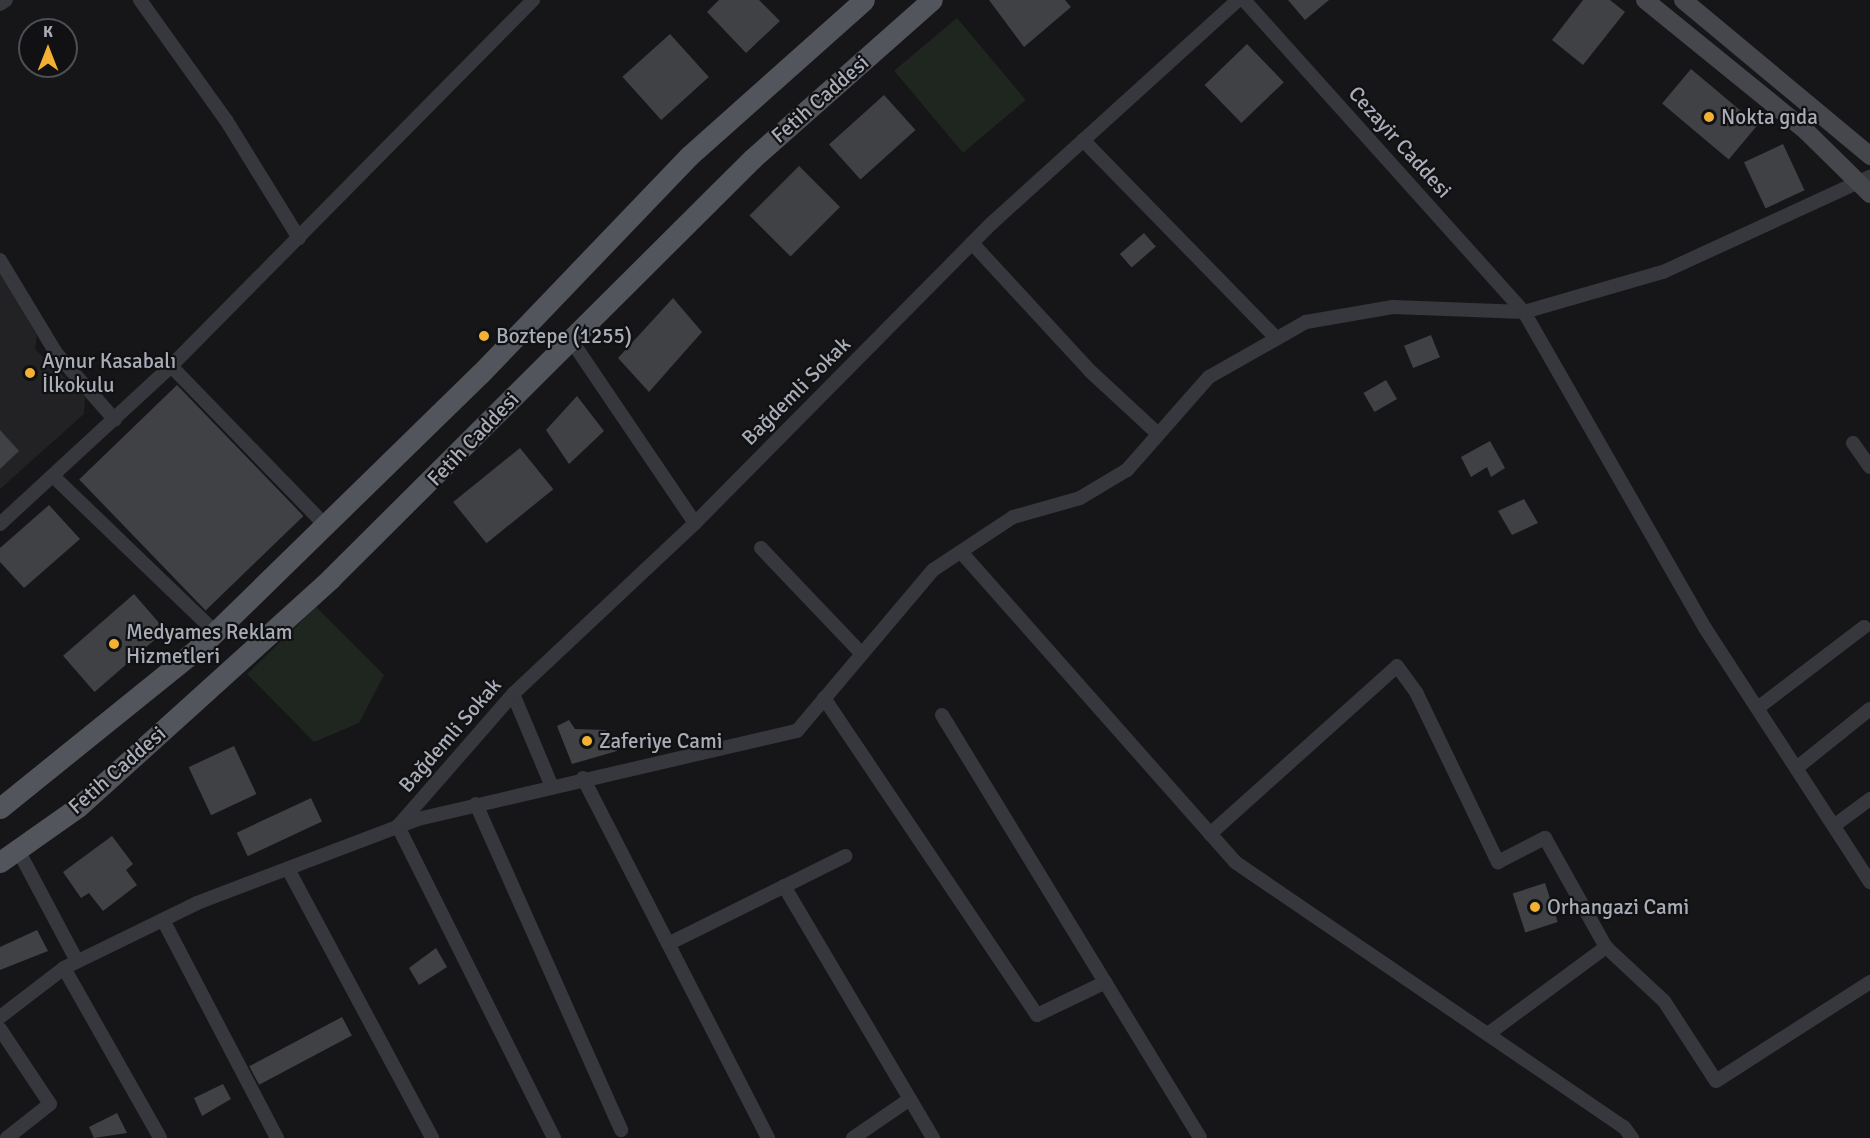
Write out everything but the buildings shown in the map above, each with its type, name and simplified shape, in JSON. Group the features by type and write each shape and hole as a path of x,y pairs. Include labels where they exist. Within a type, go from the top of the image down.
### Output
{"main road":[{"name":"Fetih Caddesi","path":"0,808 215,632 326,526 689,156 864,0"},
{"name":"Fetih Caddesi","path":"0,862 78,807 331,579 752,159 932,0"},
{"path":"1645,0 1806,131 1866,185"},
{"path":"1684,0 1870,156"}],"street":[{"path":"0,4 6,0"},
{"path":"141,0 226,120 299,238"},
{"path":"0,524 171,366 533,0"},
{"name":"Bağdemli Sokak","path":"398,826 513,694 695,522 972,243 1238,0"},
{"name":"Cezayir Caddesi","path":"1244,0 1524,312 1705,628 1799,766 1870,882"},
{"path":"1083,140 1276,338"},
{"path":"0,1017 71,964 163,920 398,826 583,778 797,731 860,652 933,570 1013,517 1099,487 1127,470 1209,377 1306,322 1393,307 1524,312 1663,272 1866,185"},
{"path":"972,243 1090,371 1158,434"},
{"path":"0,260 56,354 115,420"},
{"path":"571,340 695,522"},
{"path":"171,366 326,526"},
{"path":"1853,442 1870,467"},
{"path":"53,476 215,632"},
{"path":"761,548 860,652"},
{"path":"961,552 1235,862 1624,1126 1632,1138"},
{"path":"1759,707 1864,627"},
{"path":"1210,834 1397,666 1417,694 1498,862 1545,838 1606,947 1664,1001 1716,1082 1870,982"},
{"path":"513,694 552,787"},
{"path":"824,698 1037,1015 1106,982"},
{"path":"1799,766 1870,710"},
{"path":"942,715 1200,1138"},
{"path":"583,778 768,1138"},
{"path":"1835,825 1870,799"},
{"path":"476,804 621,1130"},
{"path":"398,826 554,1138"},
{"path":"18,850 71,964 160,1138"},
{"path":"668,944 845,856"},
{"path":"288,869 432,1138"},
{"path":"784,886 933,1138"},
{"path":"163,920 277,1138"},
{"path":"1488,1034 1606,947"},
{"path":"0,1029 50,1104 7,1138"},
{"path":"853,1138 910,1099"}],"shaded area":[{"path":"957,18 1026,100 963,153 894,71"},
{"name":"Aynur Kasabalı İlkokulu","path":"0,272 37,336 35,349 85,397 84,414 0,489"},
{"path":"316,607 384,675 359,723 314,742 247,674"}],"place":[{"name":"Nokta gıda","path":"1709,117"},
{"name":"Boztepe (1255)","path":"484,336"},
{"name":"Aynur Kasabalı İlkokulu","path":"30,373"},
{"name":"Medyames Reklam Hizmetleri","path":"114,644"},
{"name":"Zaferiye Cami","path":"587,741"},
{"name":"Orhangazi Cami","path":"1535,907"}]}
